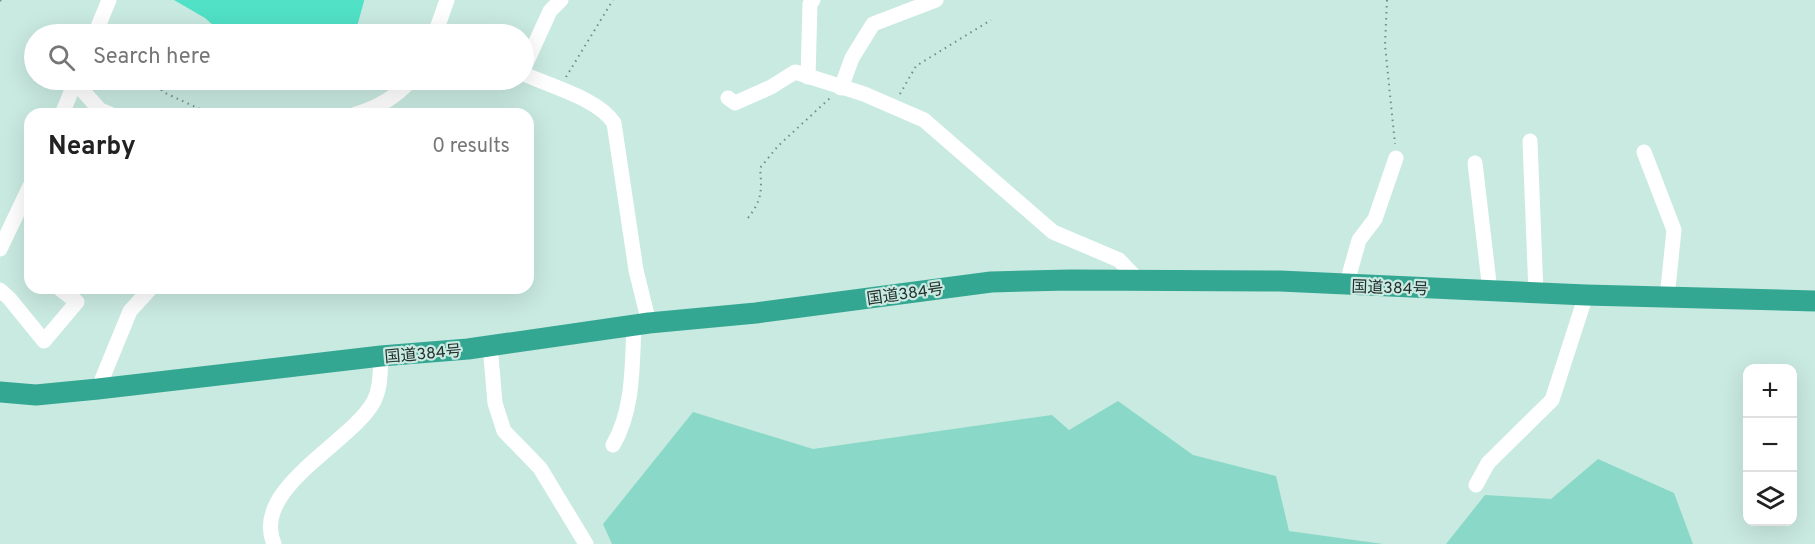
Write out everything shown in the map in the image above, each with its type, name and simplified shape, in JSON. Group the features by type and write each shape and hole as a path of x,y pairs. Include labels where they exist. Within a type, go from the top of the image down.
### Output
{"highway":[{"name":"国道384号","path":"0,392 36,395 381,356 468,349 641,324 756,313 991,282 1280,281 1346,286 1586,295 1815,301"}],"street":[{"path":"98,24 109,0"},
{"path":"439,24 447,0"},
{"path":"808,77 810,4 813,0"},
{"path":"841,88 852,58 873,24 936,0"},
{"path":"534,46 550,11 558,1"},
{"path":"728,98 735,103 771,87 795,72 924,120 1053,232 1119,260 1139,280"},
{"path":"534,78 585,100 608,113 614,123 636,270 641,324 629,398 618,436 613,445"},
{"path":"65,108 72,90"},
{"path":"83,90 98,108"},
{"path":"369,108 389,99 399,90"},
{"path":"1530,141 1536,293"},
{"path":"1644,152 1674,230 1667,298"},
{"path":"1346,286 1359,240 1375,219 1396,158"},
{"path":"1475,163 1490,291"},
{"path":"0,249 24,199"},
{"path":"0,290 44,341 77,302 67,294"},
{"path":"98,389 130,311 146,294"},
{"path":"1476,485 1488,462 1552,400 1586,295"},
{"path":"490,345 495,403 504,431 540,468 583,543"},
{"path":"274,544 269,525 278,501 289,485 362,417 373,402 379,387 381,356"}],"path":[{"path":"558,89 613,0"},
{"path":"1387,0 1385,45 1396,158"},
{"path":"893,107 916,66 991,20"},
{"path":"748,218 758,203 762,191 760,168 778,146 841,88"},
{"path":"162,90 198,108"}],"shaded area":[{"path":"174,0 364,0 358,24 212,24"},
{"path":"1118,401 1193,455 1276,476 1289,531 1383,544 612,544 603,524 693,412 813,449 1052,415 1069,430"},
{"path":"1598,459 1674,493 1693,544 1446,544 1485,495 1551,499"}]}
